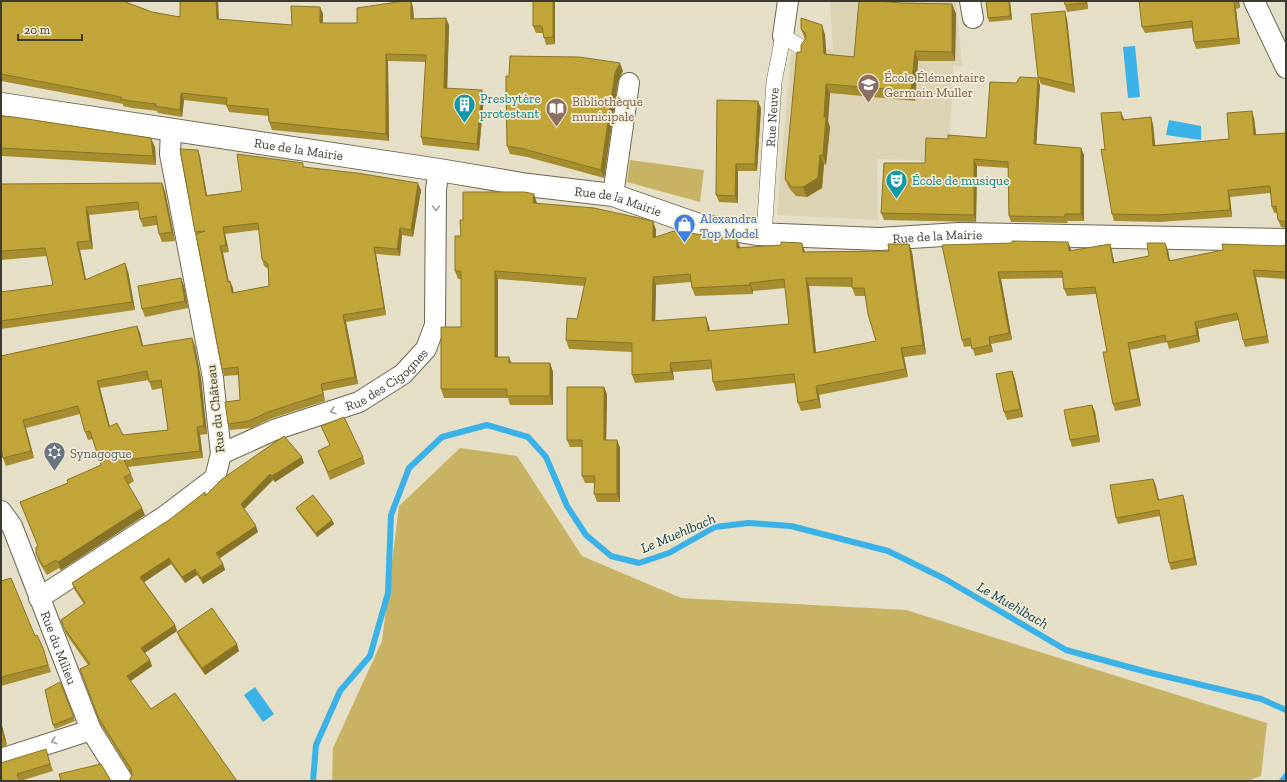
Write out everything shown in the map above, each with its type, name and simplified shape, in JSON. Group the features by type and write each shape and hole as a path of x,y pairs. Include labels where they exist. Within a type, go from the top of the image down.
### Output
{"street":[{"name":"Rue Neuve","path":"764,235 774,82 784,36 788,1"},
{"path":"1254,1 1286,68"},
{"path":"784,36 801,47"},
{"path":"614,195 629,83"},
{"name":"Rue de la Mairie","path":"1,104 439,170 528,185 614,195 696,224 764,235 879,239 959,234 1286,240"},
{"name":"Rue du Château","path":"39,598 165,516 215,478 221,454 213,378 170,154 171,130"},
{"name":"Rue des Cigognes","path":"221,454 274,430 359,402 402,374 426,349 435,325 436,189 439,170"},
{"name":"Rue du Milieu","path":"1,511 12,526 91,730 122,781"},
{"path":"1,758 91,730"}],"shaded area":[{"name":"École Élémentaire Germain Muller","path":"830,1 956,1 962,66 953,66 949,161 877,159 878,220 777,215 791,53 800,57 803,40 833,50"},
{"path":"630,160 704,170 700,202 627,182"},
{"path":"460,448 517,456 582,556 681,598 906,610 1267,723 1261,776 1247,781 332,781 333,748 382,641 399,506"}],"water":[{"path":"1135,46 1140,97 1128,98 1123,47"},
{"path":"1169,120 1201,126 1201,140 1166,135"},
{"path":"255,687 274,714 263,722 244,695"}],"building":[{"path":"1,1 123,1 152,12 180,17 180,1 216,1 217,19 292,25 291,6 320,7 320,23 357,23 357,8 411,1 411,19 446,18 444,88 482,90 477,144 421,137 426,55 386,54 386,134 269,122 268,109 226,105 227,98 181,93 180,110 1,74"},
{"path":"533,1 553,1 553,37 544,38 542,26 533,26"},
{"path":"859,1 952,4 952,52 915,51 911,91 826,84 824,117 826,117 823,155 820,155 818,178 803,187 792,187 785,179 797,52 801,52 801,45 806,38 805,33 801,29 801,18 822,25 824,54 854,57"},
{"path":"986,1 1009,1 1010,16 988,18"},
{"path":"1064,1 1086,1 1086,3 1065,5"},
{"path":"1139,1 1237,1 1238,2 1234,2 1238,38 1194,42 1192,21 1142,27"},
{"path":"1065,11 1073,85 1038,77 1031,14"},
{"path":"510,56 579,57 620,63 615,73 601,170 524,149 507,146 506,76 509,76"},
{"path":"1020,77 1038,78 1034,144 1081,148 1081,214 1065,214 1065,217 1009,216 1008,162 974,159 974,215 881,213 884,163 925,163 926,138 948,139 948,135 986,138 990,82 1016,83"},
{"path":"717,100 758,101 755,164 736,164 735,196 716,195"},
{"path":"1252,111 1254,135 1286,133 1286,222 1278,220 1276,206 1272,207 1270,186 1228,190 1230,210 1158,215 1112,214 1101,149 1105,150 1101,113 1121,112 1122,120 1151,117 1153,146 1229,139 1227,113"},
{"path":"1,116 151,138 153,156 1,148"},
{"path":"180,149 198,150 206,196 242,191 237,154 303,163 303,167 357,173 418,183 411,230 400,228 397,249 374,247 384,308 343,315 355,377 321,384 323,394 268,412 249,421 228,424 225,402 240,400 238,367 222,369 196,234 205,231 195,232","holes":["258,223 262,259 268,264 269,286 232,293 220,246 226,245 223,227"]},
{"path":"162,183 172,232 159,234 156,216 140,219 138,202 86,207 90,241 77,242 85,280 125,263 132,302 1,321 1,292 53,285 45,248 1,251 1,184"},
{"path":"463,192 525,192 534,194 533,203 594,208 653,221 653,238 680,229 688,233 737,239 737,248 781,245 781,242 802,243 803,252 889,251 888,244 909,244 923,345 901,348 905,369 816,386 818,399 798,403 794,374 713,382 711,360 670,363 671,372 632,375 632,343 566,340 567,318 577,319 586,278 495,271 495,357 509,357 509,363 550,363 550,396 507,396 507,389 441,389 441,327 461,327 461,271 455,271 455,236 461,236 460,220 463,220","holes":["690,274 692,288 750,285 750,283 784,279 789,324 708,331 706,317 652,321 653,277","806,278 852,278 852,288 864,288 868,314 876,341 814,353"]},
{"path":"1012,241 1068,242 1069,251 1110,244 1113,263 1149,256 1147,243 1165,243 1169,261 1223,250 1222,244 1286,245 1286,272 1253,270 1267,336 1243,340 1237,313 1195,322 1197,335 1166,342 1165,335 1128,343 1138,399 1113,404 1103,352 1107,352 1095,287 1064,289 1062,271 998,272 1009,333 989,337 990,345 972,349 970,338 962,340 942,245 1012,243"},
{"path":"181,278 185,301 142,309 138,286"},
{"path":"137,326 142,346 192,338 198,370 204,426 197,427 200,451 124,460 131,474 124,477 142,508 58,562 56,560 44,567 36,554 36,547 38,546 20,502 68,483 67,480 101,465 90,431 85,432 78,406 23,420 31,451 3,458 1,448 1,356","holes":["147,371 149,382 161,380 168,430 123,435 117,423 109,427 97,381"]},
{"path":"1012,371 1020,409 1004,412 996,374"},
{"path":"567,387 604,387 604,440 617,440 617,494 594,494 595,476 582,476 582,440 567,440"},
{"path":"1092,405 1098,435 1070,440 1064,410"},
{"path":"344,417 363,457 328,472 318,451 330,445 321,426"},
{"path":"284,436 302,457 272,476 270,474 241,504 256,526 216,553 223,564 201,578 195,569 182,577 169,558 140,577 175,625 141,648 150,660 127,676 151,709 175,693 237,781 129,781 132,775 131,769 99,719 80,669 90,664 64,628 61,620 85,603 72,583 169,520 205,492 205,496 222,479"},
{"path":"1153,479 1158,500 1183,495 1194,558 1169,563 1159,510 1116,518 1110,485"},
{"path":"313,495 332,520 316,533 296,508"},
{"path":"11,578 35,636 37,635 43,648 48,665 1,677 1,581"},
{"path":"212,608 237,644 202,668 177,632"},
{"path":"60,682 74,717 53,725 45,690"},
{"path":"1,725 4,738 1,740"},
{"path":"46,749 50,764 17,774 20,781 1,781 1,763"},
{"path":"101,764 111,781 61,781 59,774"}],"waterway":[{"name":"Le Muehlbach","path":"313,781 316,745 340,691 370,656 388,593 391,515 409,468 442,437 487,425 528,437 546,457 567,506 586,535 611,556 639,563 669,553 715,527 748,523 791,526 888,551 945,579 1066,650 1147,672 1261,699 1286,710"},
{"name":"Le Muehlbach","path":"1282,781 1286,776"}],"place":[{"name":"École Élémentaire Germain Muller","path":"869,104"},
{"name":"Presbytère protestant","path":"464,124"},
{"name":"Bibliothèque municipale","path":"556,128"},
{"name":"École de musique","path":"897,200"},
{"name":"Alexandra Top Model","path":"684,244"},
{"name":"Synagogue","path":"55,472"}]}
